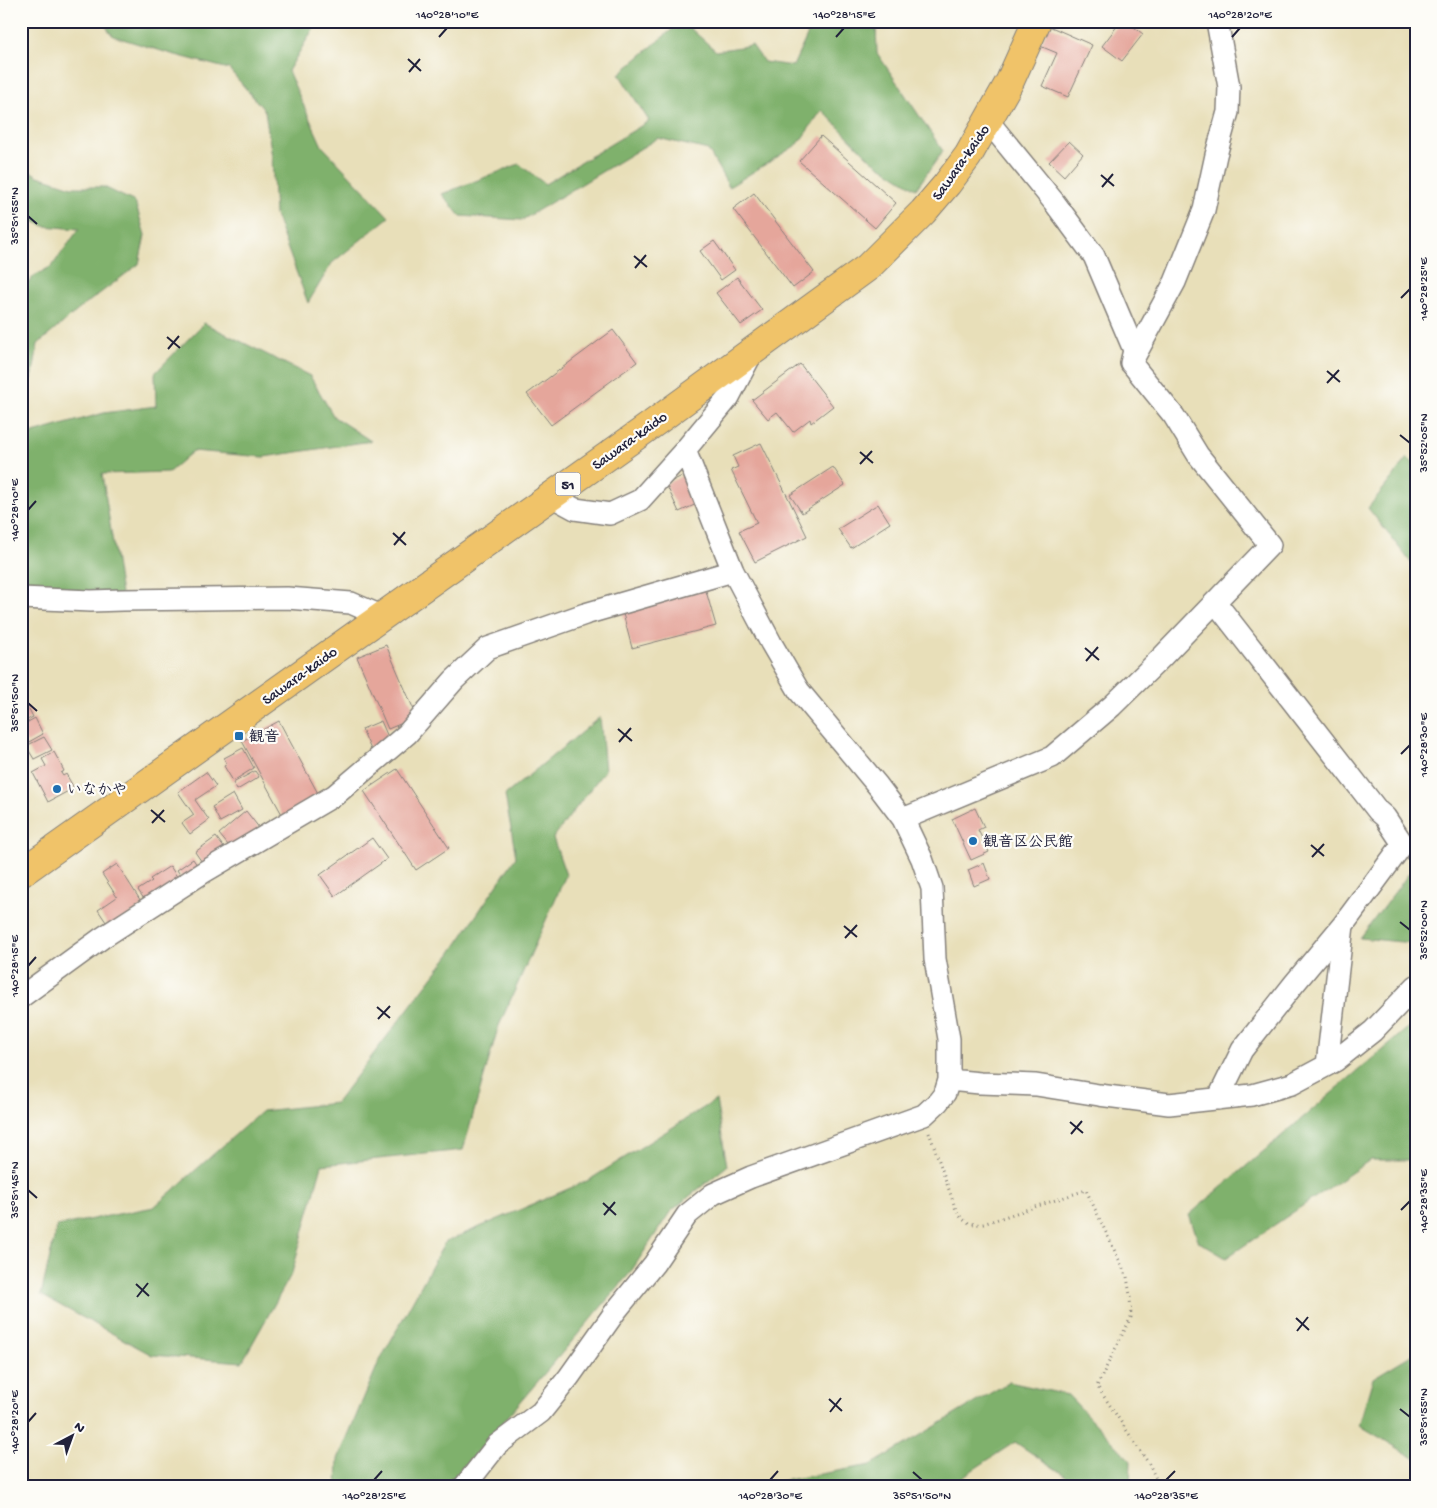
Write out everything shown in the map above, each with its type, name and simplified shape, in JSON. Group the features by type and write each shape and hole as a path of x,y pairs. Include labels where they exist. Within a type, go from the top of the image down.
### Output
{"highway":[{"name":"Sawara-kaido","path":"21,873 551,496 868,267 924,212 968,156 1010,81 1037,21"}],"street":[{"path":"1131,363 1175,282 1204,210 1228,112 1229,87 1217,21"},
{"path":"988,121 1054,202 1094,256 1134,350 1131,363"},
{"path":"551,496 575,510 610,514 640,500 729,397 754,349"},
{"path":"903,819 1052,757 1112,706 1216,603 1270,545 1198,455 1174,416 1131,363"},
{"path":"464,1487 497,1445 541,1412 570,1377 615,1312 654,1264 687,1215 713,1194 751,1177 924,1115 945,1093 949,1080 948,1039 935,959 932,888 922,859 903,819 799,691 771,643 733,571 685,450"},
{"path":"21,997 102,938 204,872 335,795 407,734 454,680 488,648 585,614 733,571"},
{"path":"21,598 91,602 287,598 351,602 381,616"},
{"path":"1216,603 1378,811 1385,817 1403,844 1343,925 1242,1050 1218,1100"},
{"path":"1328,1065 1343,925"},
{"path":"949,1080 980,1084 1036,1084 1099,1095 1169,1104 1252,1095 1292,1084 1328,1065 1372,1031 1416,986"}],"path":[{"path":"924,1115 956,1210 962,1220 971,1225 983,1224 1086,1190 1126,1277 1130,1294 1131,1316 1097,1386 1149,1464 1160,1487"}],"green space":[{"path":"102,21 318,21 288,71 322,146 389,217 332,263 308,303 275,215 272,157 265,111 229,69 113,36"},
{"path":"682,21 716,51 752,45 764,62 793,66 812,25 876,25 877,53 943,151 916,189 871,160 822,110 798,144 729,187 708,150 658,138 522,220 460,216 442,194 519,164 545,184 649,121 619,74"},
{"path":"21,166 38,176 72,187 104,187 135,202 145,235 139,264 83,306 38,344 32,379 21,393 21,291 34,276 52,266 79,229 44,226 21,215"},
{"path":"204,323 310,376 334,417 371,441 264,457 193,451 169,472 102,474 122,600 21,598 21,451 33,433 104,413 156,406 155,373"},
{"path":"1408,458 1416,466 1416,569 1368,508"},
{"path":"600,717 605,770 553,838 566,875 498,1028 463,1150 322,1165 292,1273 242,1362 152,1355 41,1295 57,1226 154,1207 262,1111 336,1103 450,954 516,857 505,795"},
{"path":"1416,864 1416,939 1412,943 1360,938"},
{"path":"1416,1021 1416,1160 1370,1160 1226,1258 1199,1242 1189,1215"},
{"path":"716,1100 727,1166 670,1212 630,1273 488,1440 478,1487 337,1487 338,1459 378,1364 445,1242 589,1180"},
{"path":"1416,1352 1416,1459 1359,1425 1373,1378"},
{"path":"1009,1382 1068,1395 1131,1461 1130,1487 1078,1487 1078,1484 1015,1442 947,1487 748,1487 871,1465"}],"building":[{"path":"1121,21 1126,21 1143,34 1122,61 1102,46"},
{"path":"1049,26 1092,45 1068,97 1042,86 1057,53 1040,46"},
{"path":"821,136 896,203 875,228 799,161"},
{"path":"1069,141 1083,154 1064,176 1049,162"},
{"path":"754,193 814,272 793,288 733,209"},
{"path":"714,241 735,270 721,280 700,251"},
{"path":"737,277 762,310 741,325 716,293"},
{"path":"613,330 637,362 551,425 527,394"},
{"path":"800,364 833,406 811,423 810,419 793,432 777,412 768,419 752,400"},
{"path":"761,443 807,536 755,562 739,531 757,523 731,470 738,467 733,456"},
{"path":"833,467 845,485 802,513 790,495"},
{"path":"688,473 701,502 679,512 666,484"},
{"path":"878,504 890,523 851,548 838,529"},
{"path":"704,584 716,626 632,648 621,606"},
{"path":"386,645 417,717 388,729 357,657"},
{"path":"28,707 33,717 21,723 21,711"},
{"path":"35,718 43,734 27,743 21,732 21,726"},
{"path":"279,721 321,799 284,818 242,741"},
{"path":"381,721 391,744 372,752 362,729"},
{"path":"44,737 52,750 34,759 26,746"},
{"path":"243,748 254,768 233,781 224,766 227,764 224,758"},
{"path":"54,752 64,771 61,773 63,776 66,774 74,788 48,802 33,773 46,766 42,759"},
{"path":"397,769 449,848 416,870 364,791"},
{"path":"255,771 259,777 237,790 233,783"},
{"path":"206,772 216,786 195,800 209,820 190,834 182,823 194,815 178,792"},
{"path":"233,794 242,810 220,822 212,807"},
{"name":"観音区公民館","path":"975,808 984,827 978,830 989,852 971,860 952,819"},
{"path":"246,811 260,829 233,851 219,834"},
{"path":"216,837 228,853 206,868 195,852"},
{"path":"372,838 387,859 335,896 320,875"},
{"path":"193,859 201,871 185,882 177,870"},
{"path":"984,863 990,879 974,886 968,870"},
{"path":"117,864 144,906 110,928 98,910 117,897 102,874"},
{"path":"170,866 181,883 148,905 138,890 152,881 150,879"}],"place":[{"name":"観音","path":"239,736"},
{"name":"いなかや","path":"57,789"},
{"name":"観音区公民館","path":"973,841"}]}
